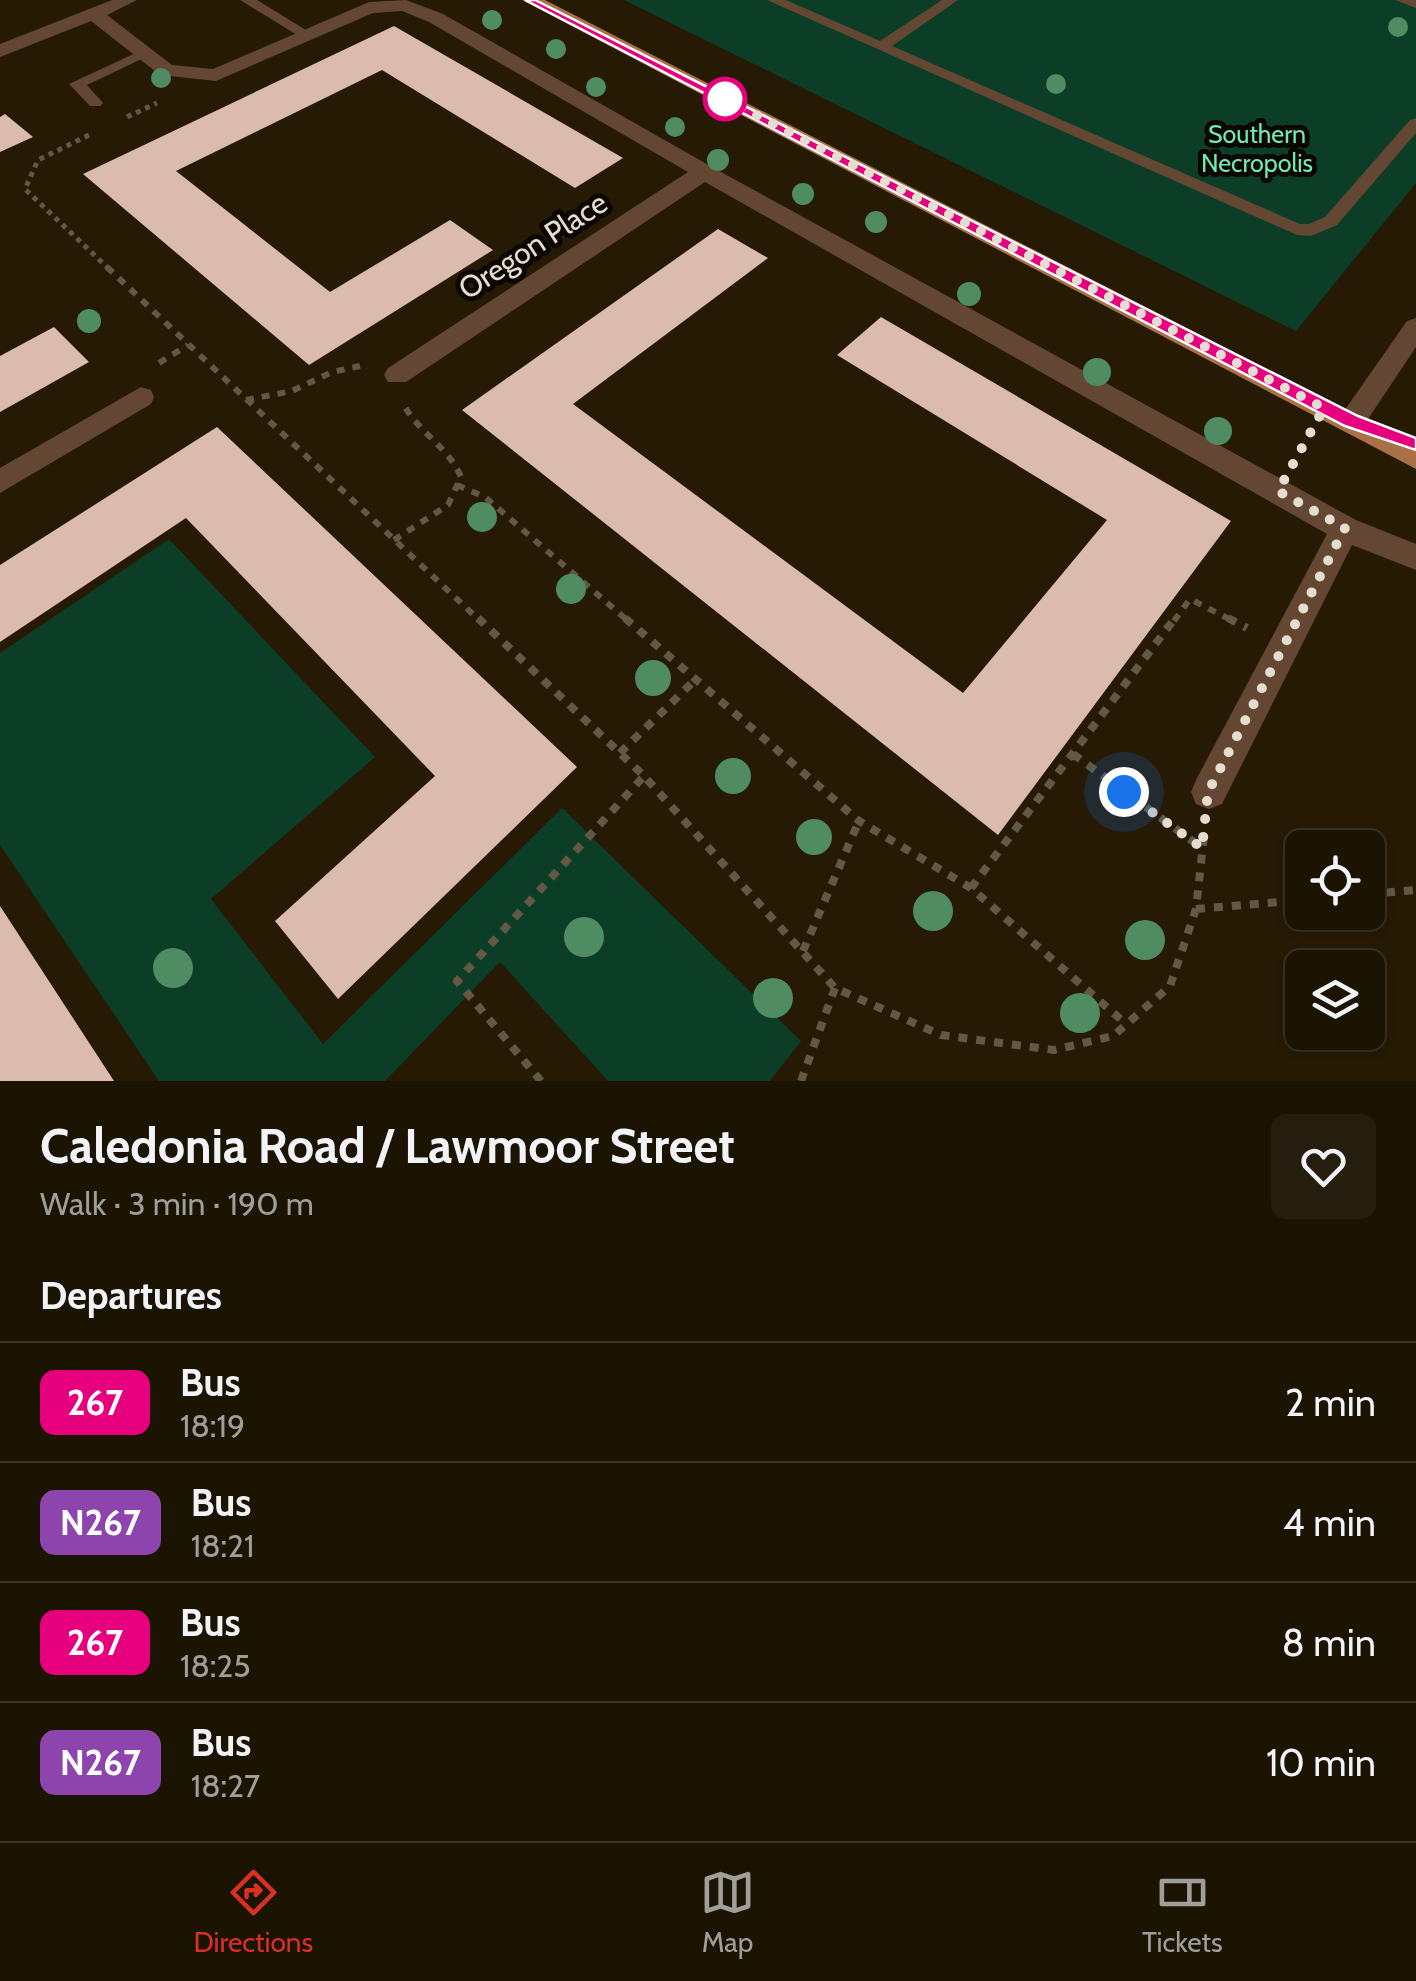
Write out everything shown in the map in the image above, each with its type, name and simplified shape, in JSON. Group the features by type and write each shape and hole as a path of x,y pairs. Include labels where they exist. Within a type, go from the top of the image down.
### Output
{"main road":[{"path":"531,0 1352,421 1416,458"},
{"path":"1352,421 1416,443"}],"street":[{"path":"0,51 98,8 128,0"},
{"path":"98,8 167,71 216,75 369,8 404,5 436,18 704,172 1345,528 1416,557"},
{"name":"Oregon Place","path":"398,375 704,172"},
{"path":"1352,421 1416,327"},
{"path":"0,482 141,397"},
{"path":"1208,792 1345,528"}],"lane":[{"path":"246,0 307,35"},
{"path":"774,0 1278,224 1298,229 1312,230 1330,222 1416,124"},
{"path":"881,47 951,0"},
{"path":"1402,0 1416,4"},
{"path":"96,102 77,84 145,54"}],"path":[{"path":"109,126 216,75"},
{"path":"91,134 38,160 25,188 644,776 835,988 941,1036 1054,1050 1113,1036 1170,986 1196,908 1208,792"},
{"path":"246,400 292,391 332,372 368,364 398,375 413,424 440,441 454,457 462,477 448,505 394,540"},
{"path":"457,485 484,497 859,821 971,888 1126,1024"},
{"path":"971,888 1190,599 1284,646"},
{"path":"620,753 696,679"},
{"path":"1073,754 1202,848"},
{"path":"541,1081 458,980 644,776"},
{"path":"803,951 859,821"},
{"path":"1385,893 1416,890"},
{"path":"1196,908 1285,901"},
{"path":"801,1081 835,988"}],"green space":[{"name":"Southern Necropolis","path":"624,0 1416,0 1416,183 1296,331"},
{"path":"169,539 375,757 211,899 323,1044 562,808 801,1041 770,1081 608,1081 500,962 385,1081 159,1081 0,845 0,653"}],"building":[{"path":"394,26 623,158 575,188 382,70 176,171 330,292 450,220 493,250 309,365 83,174"},
{"path":"5,114 33,137 0,152 0,117"},
{"path":"718,229 768,258 573,404 963,693 1107,520 837,355 881,317 1231,521 998,835 462,410"},
{"path":"54,327 89,362 0,412 0,356"},
{"path":"217,427 577,767 338,999 275,921 435,776 186,518 0,642 0,565"},
{"path":"0,906 114,1081 0,1081"}],"bus line":[{"name":"267","path":"531,0 1352,421 1416,443"}],"route":[{"path":"725,99 1324,408 1278,491 1345,528 1208,792 1202,848 1124,792"}]}
